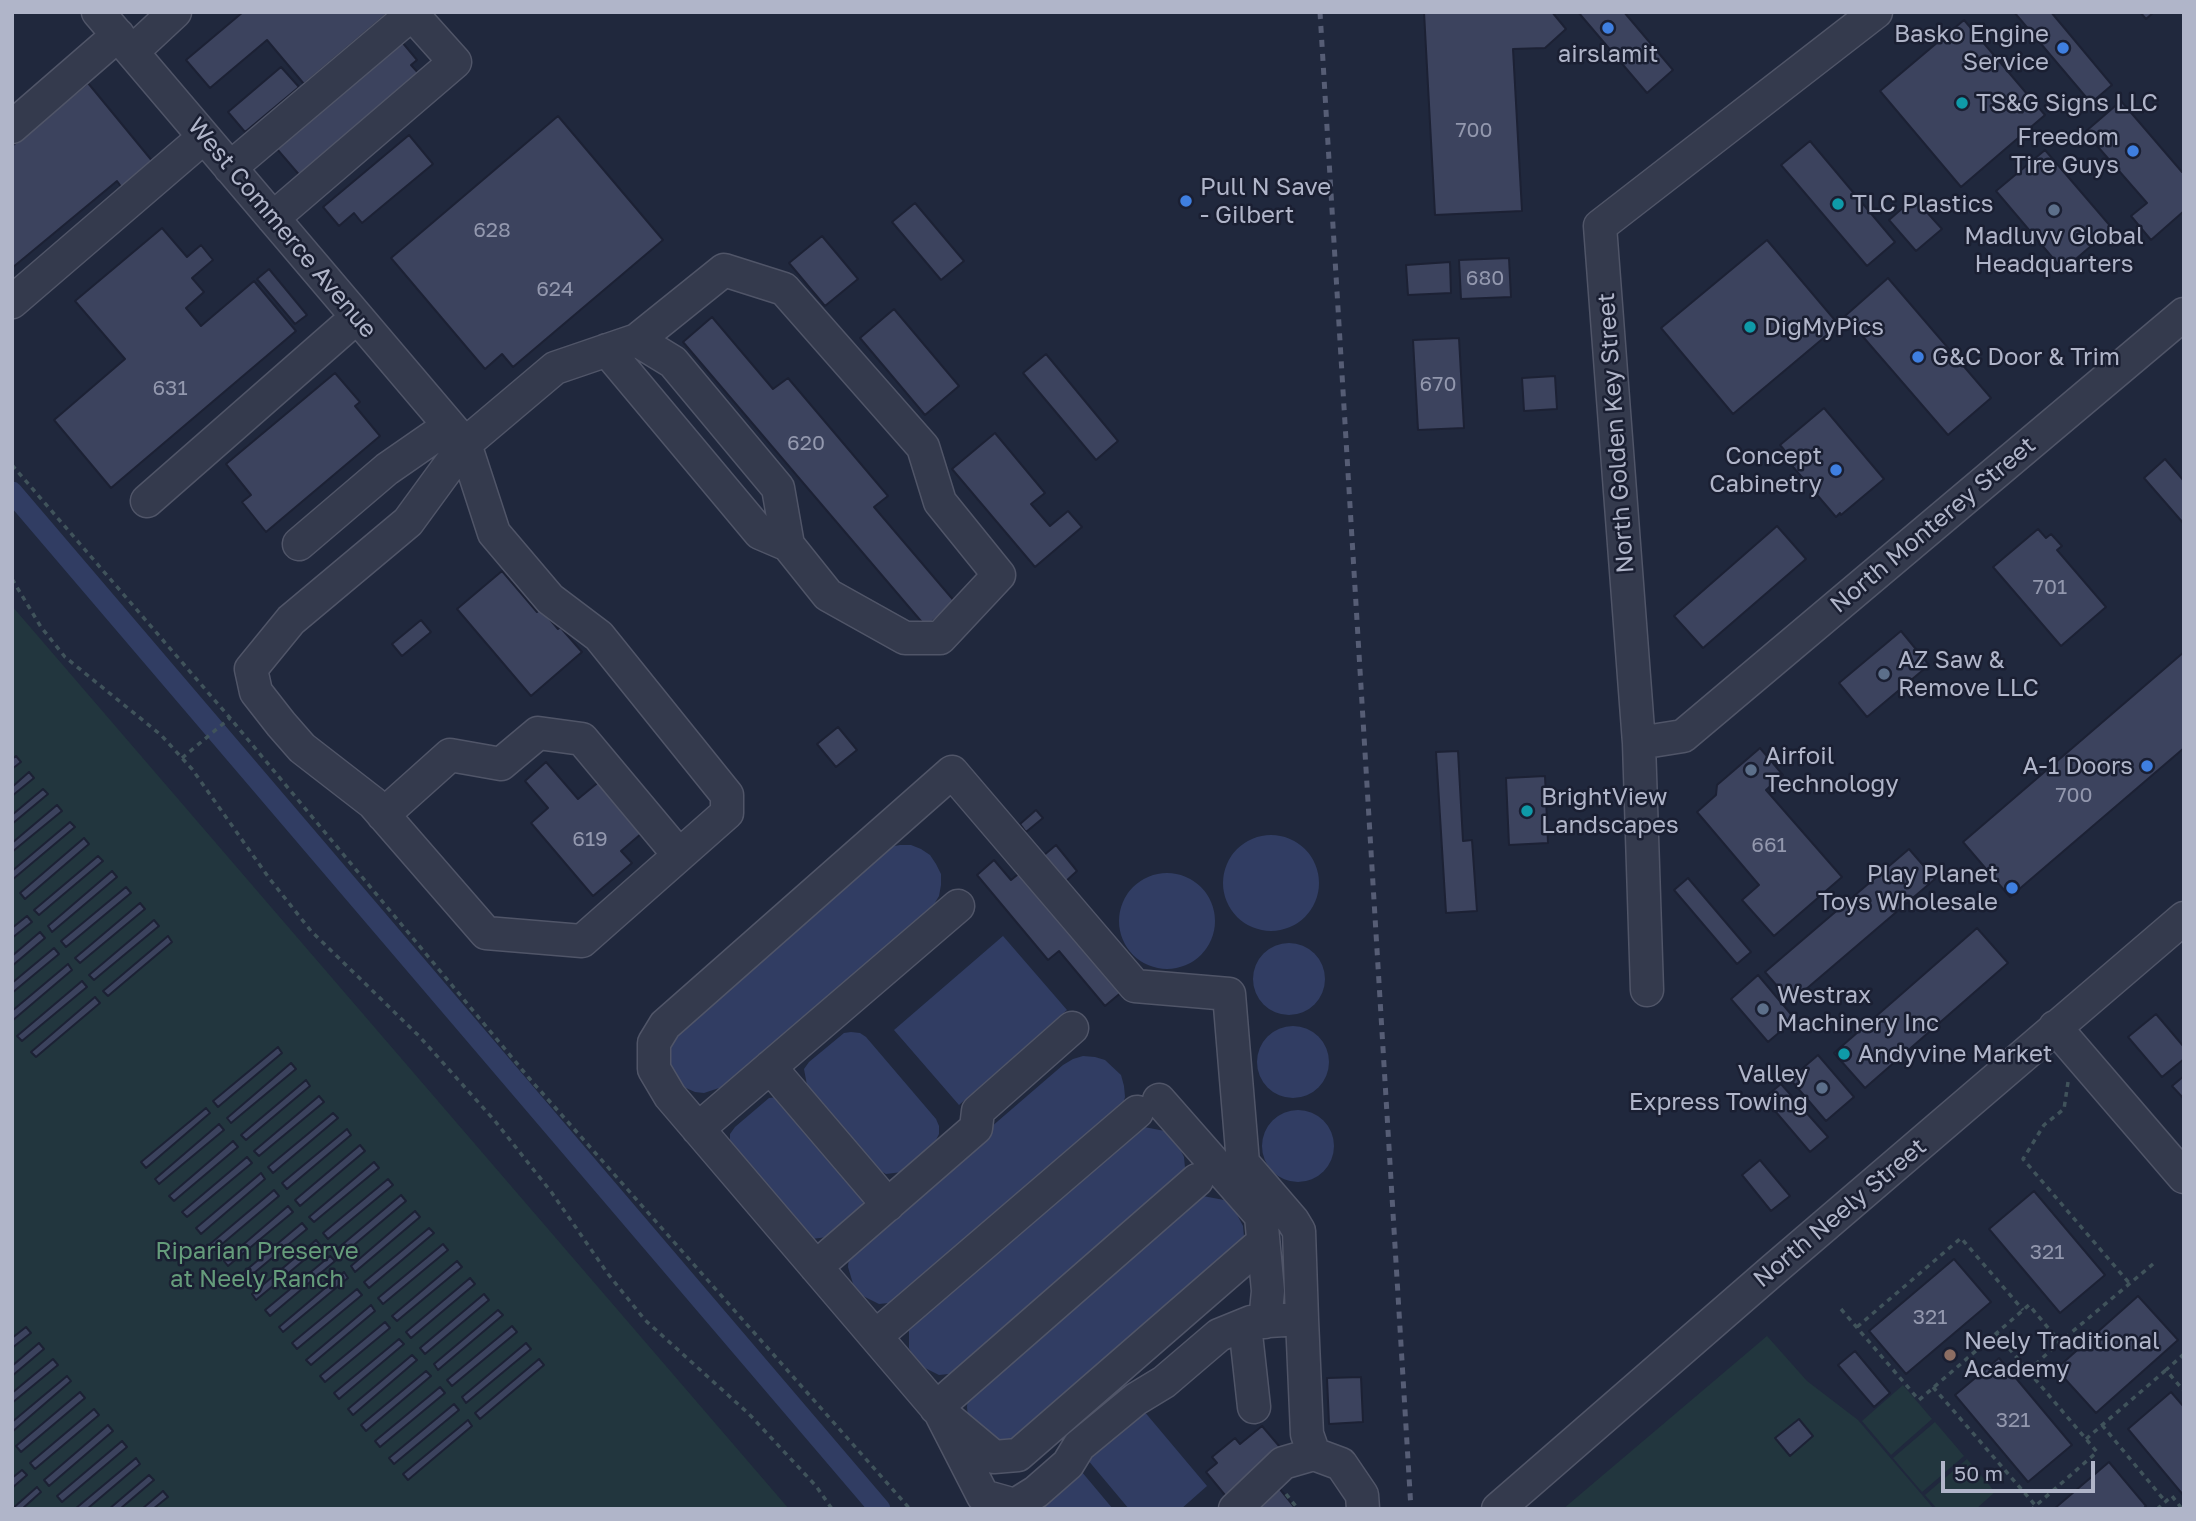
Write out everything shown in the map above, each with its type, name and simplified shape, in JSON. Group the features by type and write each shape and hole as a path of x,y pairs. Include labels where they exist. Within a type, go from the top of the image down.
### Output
{"street":[{"path":"12,127 116,33 176,12"},
{"name":"North Golden Key Street","path":"1647,990 1639,743 1600,226 1876,12"},
{"path":"230,168 412,14 455,62 273,218"},
{"name":"West Commerce Avenue","path":"116,33 457,435"},
{"path":"12,302 204,136"},
{"path":"299,544 387,469 457,435 555,368 607,350 636,340 724,270 784,289 923,447 940,502 999,575 940,638 905,638 828,595 788,545 760,533 607,350"},
{"name":"North Monterey Street","path":"1641,803 1648,781 1658,764 1683,736 2184,314"},
{"path":"147,501 357,317"},
{"path":"636,340 673,362 778,488 788,545"},
{"path":"457,435 494,533 550,599 599,636 727,795 727,813 582,941 486,933 373,803 302,748 256,692 251,668 291,620 408,522 457,435"},
{"path":"383,815 450,755 501,764 538,733 582,739 679,855"},
{"path":"1639,743 1683,736"},
{"path":"1263,1242 1018,1455 994,1457 938,1410 670,1096 654,1069 654,1043 665,1025 952,772 1135,986 1229,994 1242,1163 1293,1221 1298,1231 1307,1434 1314,1454"},
{"path":"698,1129 958,906"},
{"name":"North Neely Street","path":"1498,1509 2184,918"},
{"path":"2055,1027 2184,1177"},
{"path":"817,1267 976,1128 978,1111 1072,1028"},
{"path":"770,1067 888,1205"},
{"path":"876,1336 1148,1106 1261,1216 1268,1291 1255,1323 1254,1407"},
{"path":"938,1410 1197,1180"},
{"path":"938,1410 983,1496 994,1504 1015,1504 1036,1492 1068,1464 1079,1446 1136,1399 1164,1382 1219,1335 1255,1323 1302,1319"},
{"path":"1235,1509 1283,1463 1314,1454 1341,1464 1362,1495 1363,1509"}],"path":[{"path":"12,465 230,718 529,1078 910,1509"},
{"path":"12,579 41,627 65,657 161,735 192,769 311,931 419,1036 495,1121 552,1193 645,1320 749,1414 816,1486 832,1509"},
{"path":"182,758 230,718"},
{"path":"2069,1074 2064,1109 2044,1125 2023,1159 2130,1284"},
{"path":"1857,1327 1961,1238 2023,1310"},
{"path":"2028,1371 2153,1264"},
{"path":"1841,1309 1919,1400 2029,1305 2060,1342"},
{"path":"1933,1387 2033,1507 2097,1452 1996,1333"},
{"path":"2086,1439 2184,1354"},
{"path":"2166,1370 2184,1391"},
{"path":"2102,1425 2165,1501"},
{"path":"1283,1491 1298,1509"},
{"path":"2157,1509 2172,1496 2182,1509"}],"green space":[{"name":"Riparian Preserve at Neely Ranch","path":"12,606 789,1509 12,1509"},
{"path":"1767,1336 1807,1381 1858,1420 1934,1509 1563,1509"},
{"path":"1903,1385 1932,1419 1891,1455 1862,1421"},
{"path":"1935,1422 1964,1456 1922,1492 1893,1458"},
{"path":"1967,1459 1995,1492 1976,1509 1937,1509 1925,1495"}],"water":[{"path":"1271,835 1289,839 1305,849 1315,865 1319,883 1315,901 1305,917 1289,927 1271,931 1253,927 1237,917 1227,901 1223,883 1227,865 1237,849 1253,839"},
{"path":"900,845 921,849 930,855 936,864 941,874 941,885 933,906 722,1087 704,1093 677,1084 670,1076 666,1045 889,847"},
{"path":"1167,873 1185,877 1201,887 1211,903 1215,921 1211,939 1201,955 1185,965 1167,969 1149,965 1133,955 1123,939 1119,921 1123,903 1133,887 1149,877"},
{"path":"1003,936 1067,1010 959,1105 894,1030"},
{"path":"1296,943 1315,953 1323,965 1323,993 1315,1005 1303,1013 1282,1015 1263,1005 1255,993 1253,972 1263,953 1275,945"},
{"path":"1300,1026 1319,1036 1327,1048 1327,1076 1319,1088 1307,1096 1286,1098 1267,1088 1259,1076 1257,1055 1267,1036 1279,1028"},
{"path":"851,1032 866,1037 936,1119 939,1126 935,1142 902,1172 886,1174 877,1169 807,1085 804,1069 809,1062 844,1033"},
{"path":"1083,1056 1105,1060 1121,1075 1125,1097 1122,1107 898,1302 879,1304 861,1295 854,1287 848,1267 849,1256 860,1240 1063,1065"},
{"path":"777,1097 865,1199 861,1207 827,1237 812,1239 730,1142 730,1134 735,1127 769,1098"},
{"path":"1305,1110 1324,1120 1332,1132 1332,1160 1324,1172 1312,1180 1291,1182 1272,1172 1264,1160 1262,1139 1272,1120 1284,1112"},
{"path":"1144,1127 1165,1131 1174,1137 1184,1157 1182,1178 958,1373 939,1375 921,1366 909,1348 909,1327"},
{"path":"1203,1196 1224,1200 1233,1207 1243,1226 1241,1248 1024,1439 998,1444 968,1417 968,1396 1192,1199"},
{"path":"1138,1404 1207,1486 1181,1509 1129,1509 1082,1453"},
{"path":"1076,1465 1113,1509 1025,1509"}],"building":[{"path":"243,12 389,12 304,84 267,40 210,88 186,60"},
{"path":"1424,12 1552,12 1566,29 1545,48 1513,49 1522,211 1435,215"},
{"path":"1578,12 1624,12 1673,70 1647,93"},
{"name":"Basko Engine Service","path":"2014,12 2051,12 2112,85 2091,103"},
{"path":"2140,12 2154,12 2146,19"},
{"name":"TS&G Signs LLC","path":"1964,20 2045,115 1961,187 1880,91"},
{"path":"402,42 417,60 411,65 421,76 302,178 277,149"},
{"path":"281,67 299,87 245,132 228,112"},
{"path":"88,83 153,162 122,188 117,181 12,268 12,146"},
{"name":"Freedom Tire Guys","path":"2121,101 2182,172 2184,171 2184,211 2151,240 2131,216 2147,203 2085,132"},
{"path":"558,116 663,240 513,367 502,354 485,369 391,258"},
{"path":"409,135 433,164 362,223 354,213 339,226 323,207"},
{"name":"TLC Plastics","path":"1810,141 1895,242 1867,266 1781,165"},
{"name":"Madluvv Global Headquarters","path":"2045,150 2112,228 2063,270 1996,191"},
{"path":"1914,198 1942,229 1916,251 1889,220"},
{"path":"915,203 964,261 941,280 892,222"},
{"path":"162,228 187,257 201,245 213,260 192,278 204,292 186,308 201,326 254,281 296,331 111,488 54,420 125,359 75,301"},
{"path":"822,236 858,279 825,306 789,263"},
{"name":"DigMyPics","path":"1767,240 1839,325 1733,414 1661,328"},
{"path":"1509,258 1511,297 1461,299 1459,260"},
{"path":"1450,262 1451,293 1408,295 1406,265"},
{"path":"269,269 307,315 295,324 257,279"},
{"name":"G&C Door & Trim","path":"1888,278 1991,398 1948,435 1845,316"},
{"path":"894,309 959,386 925,415 860,338"},
{"path":"712,317 773,389 788,378 888,496 874,507 955,602 926,627 683,342"},
{"path":"1459,338 1464,428 1418,430 1413,340"},
{"path":"1046,354 1118,441 1096,460 1023,373"},
{"path":"335,373 360,402 355,406 380,436 266,532 242,502 251,495 226,464"},
{"path":"1555,376 1557,409 1524,411 1522,378"},
{"name":"Concept Cabinetry","path":"1824,408 1884,479 1836,517 1788,461 1791,458 1780,445"},
{"path":"995,433 1045,493 1031,504 1050,526 1068,511 1082,527 1035,567 952,469"},
{"path":"2165,459 2184,481 2184,524 2144,478"},
{"path":"1777,526 1806,559 1703,648 1674,616"},
{"path":"2038,529 2046,538 2051,534 2062,546 2057,550 2106,607 2061,646 1993,567"},
{"path":"502,571 537,612 541,609 582,652 531,696 457,609"},
{"path":"421,620 431,632 402,656 392,644"},
{"name":"AZ Saw & Remove LLC","path":"1901,631 1929,665 1867,717 1839,683"},
{"path":"2184,652 2184,748 2010,897 1963,842"},
{"path":"838,727 857,750 836,767 817,744"},
{"path":"1760,748 1783,775 1766,790 1842,877 1774,936 1742,900 1759,885 1697,812 1716,795 1717,785"},
{"path":"1458,751 1463,841 1472,840 1477,911 1446,913 1436,752"},
{"path":"16,756 21,762 12,769 12,759"},
{"path":"546,762 578,799 606,776 649,827 621,851 632,863 593,896 531,823 548,808 525,781"},
{"path":"29,772 34,778 12,796 12,787"},
{"name":"BrightView Landscapes","path":"1545,776 1548,843 1509,845 1506,778"},
{"path":"43,789 48,794 12,824 12,815"},
{"path":"57,805 62,811 12,852 12,843"},
{"path":"1036,810 1043,818 1026,832 1020,824"},
{"path":"70,822 75,827 12,880 12,871"},
{"path":"84,838 89,844 25,899 20,893"},
{"path":"1056,845 1077,871 1065,882 1043,856"},
{"path":"1909,849 1935,879 1791,1002 1765,972"},
{"path":"98,856 103,861 39,915 34,910"},
{"path":"994,860 1011,880 1022,871 1123,991 1105,1006 1059,951 1048,960 977,875"},
{"path":"112,871 117,877 52,932 48,926"},
{"path":"1688,878 1751,952 1737,964 1674,890"},
{"path":"126,887 131,893 66,947 61,941"},
{"path":"140,903 145,909 80,963 75,958"},
{"path":"27,916 32,922 12,938 12,928"},
{"path":"154,920 159,926 94,980 89,975"},
{"path":"1977,928 2008,963 1865,1088 1834,1053"},
{"path":"40,932 45,938 12,966 12,956"},
{"path":"168,936 172,942 108,996 103,991"},
{"path":"54,948 59,954 12,993 12,983"},
{"path":"68,964 72,970 12,1021 12,1011"},
{"name":"Westrax Machinery Inc","path":"1758,975 1795,1019 1768,1042 1731,999"},
{"path":"82,981 87,987 22,1041 17,1036"},
{"path":"95,997 100,1003 36,1057 31,1052"},
{"path":"2156,1014 2184,1047 2184,1059 2162,1077 2128,1037"},
{"path":"278,1047 282,1053 218,1107 213,1101"},
{"name":"Valley Express Towing","path":"1818,1055 1854,1097 1826,1121 1790,1079"},
{"path":"291,1063 296,1069 231,1123 227,1118"},
{"path":"2184,1076 2184,1099 2172,1086"},
{"path":"306,1080 310,1086 246,1140 241,1135"},
{"path":"1781,1084 1828,1137 1810,1152 1764,1098"},
{"path":"319,1096 324,1102 259,1156 254,1151"},
{"path":"206,1108 210,1113 146,1168 141,1162"},
{"path":"333,1113 338,1118 273,1173 268,1167"},
{"path":"219,1124 224,1130 159,1184 155,1179"},
{"path":"347,1129 351,1135 287,1189 282,1183"},
{"path":"233,1141 238,1147 174,1201 169,1196"},
{"path":"360,1145 365,1151 300,1206 295,1200"},
{"path":"247,1157 252,1163 187,1217 182,1212"},
{"path":"1760,1160 1790,1196 1771,1211 1742,1175"},
{"path":"374,1162 379,1168 314,1222 309,1217"},
{"path":"261,1173 265,1179 201,1234 196,1228"},
{"path":"388,1179 393,1185 328,1239 323,1233"},
{"path":"274,1190 279,1196 215,1250 210,1244"},
{"path":"2034,1191 2105,1275 2060,1313 1989,1229"},
{"path":"401,1195 406,1201 342,1255 337,1249"},
{"path":"288,1206 293,1212 228,1266 224,1261"},
{"path":"415,1211 420,1217 355,1272 351,1266"},
{"path":"302,1223 307,1229 242,1283 238,1277"},
{"path":"429,1228 434,1233 369,1288 364,1282"},
{"path":"316,1240 321,1246 256,1300 252,1294"},
{"path":"443,1244 448,1250 383,1304 378,1298"},
{"path":"330,1256 335,1261 270,1316 265,1310"},
{"path":"1954,1259 1991,1302 1906,1374 1869,1331"},
{"path":"457,1261 462,1267 397,1321 392,1316"},
{"path":"344,1272 348,1278 283,1332 279,1327"},
{"path":"470,1278 475,1284 411,1338 406,1332"},
{"path":"357,1289 362,1295 297,1349 292,1343"},
{"path":"484,1294 489,1300 425,1354 420,1348"},
{"path":"2138,1296 2178,1340 2096,1413 2056,1369"},
{"path":"371,1305 375,1311 311,1365 306,1360"},
{"path":"498,1310 503,1315 438,1370 434,1364"},
{"path":"385,1322 390,1328 325,1382 320,1376"},
{"path":"512,1326 517,1332 452,1386 447,1380"},
{"path":"26,1327 31,1333 12,1348 12,1338"},
{"path":"399,1339 404,1344 339,1399 334,1393"},
{"path":"39,1343 44,1349 12,1376 12,1366"},
{"path":"526,1343 531,1349 466,1403 462,1397"},
{"path":"1855,1351 1890,1393 1874,1407 1838,1365"},
{"path":"412,1355 417,1360 353,1415 348,1409"},
{"path":"1999,1358 2072,1445 2028,1482 1955,1395"},
{"path":"53,1359 58,1365 12,1403 12,1393"},
{"path":"539,1359 544,1365 480,1419 475,1413"},
{"path":"426,1371 431,1376 366,1431 361,1425"},
{"path":"67,1376 71,1381 12,1432 12,1422"},
{"path":"1361,1377 1363,1422 1329,1424 1327,1378"},
{"path":"440,1387 445,1393 380,1447 375,1441"},
{"path":"80,1392 85,1398 21,1452 16,1446"},
{"path":"2171,1392 2184,1407 2184,1496 2128,1429"},
{"path":"454,1404 459,1410 394,1464 389,1458"},
{"path":"94,1409 99,1415 35,1469 30,1463"},
{"path":"1799,1419 1813,1436 1790,1456 1775,1438"},
{"path":"468,1420 472,1426 408,1480 403,1474"},
{"path":"108,1425 113,1431 49,1486 44,1480"},
{"path":"1262,1426 1285,1453 1229,1500 1206,1472 1217,1463 1212,1457 1235,1438 1240,1444"},
{"path":"122,1441 127,1447 62,1502 57,1496"},
{"path":"136,1458 140,1464 87,1509 75,1509"},
{"path":"2109,1462 2146,1506 2143,1509 2054,1509"},
{"path":"22,1470 27,1475 12,1488 12,1478"},
{"path":"149,1475 154,1480 120,1509 109,1509"},
{"path":"37,1487 41,1492 22,1509 12,1509"},
{"path":"1279,1488 1296,1509 1256,1507"},
{"path":"163,1491 168,1497 153,1509 142,1509"}],"waterway":[{"path":"12,492 880,1509"}],"railway":[{"path":"1320,12 1411,1509"}],"place":[{"name":"airslamit","path":"1608,28"},
{"name":"Basko Engine Service","path":"2063,48"},
{"name":"TS&G Signs LLC","path":"1962,103"},
{"name":"Freedom Tire Guys","path":"2133,151"},
{"name":"Pull N Save - Gilbert","path":"1186,201"},
{"name":"TLC Plastics","path":"1838,204"},
{"name":"Madluvv Global Headquarters","path":"2054,210"},
{"name":"DigMyPics","path":"1750,327"},
{"name":"G&C Door & Trim","path":"1918,357"},
{"name":"Concept Cabinetry","path":"1836,470"},
{"name":"AZ Saw & Remove LLC","path":"1884,674"},
{"name":"A-1 Doors","path":"2147,766"},
{"name":"Airfoil Technology","path":"1751,770"},
{"name":"BrightView Landscapes","path":"1527,811"},
{"name":"Play Planet Toys Wholesale","path":"2012,888"},
{"name":"Westrax Machinery Inc","path":"1763,1009"},
{"name":"Andyvine Market","path":"1844,1054"},
{"name":"Valley Express Towing","path":"1822,1088"},
{"name":"Neely Traditional Academy","path":"1950,1355"}]}
